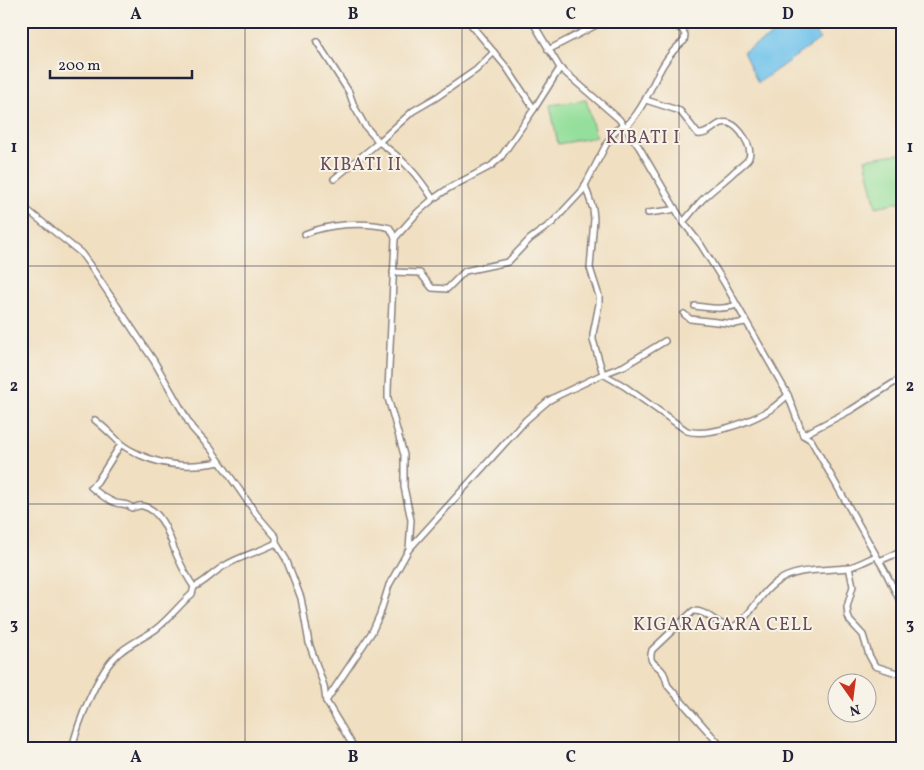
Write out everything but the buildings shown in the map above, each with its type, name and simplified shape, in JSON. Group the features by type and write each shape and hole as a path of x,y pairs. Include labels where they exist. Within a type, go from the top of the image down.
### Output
{"street":[{"path":"468,21 499,57 531,102 534,110"},
{"path":"532,21 560,68 619,120 652,167 683,222 701,245 788,395 803,435 811,440 903,607"},
{"path":"548,50 604,21"},
{"path":"393,272 420,273 432,288 447,289 465,271 491,264 508,262 530,239 558,218 585,185 615,131 636,117 664,62 684,42 685,35 682,29 679,28 678,21"},
{"path":"317,42 349,92 365,126 379,142 400,156 419,177 433,199"},
{"path":"334,179 413,111 476,70 494,52"},
{"path":"490,57 499,57"},
{"path":"395,238 418,212 433,199 449,188 491,166 501,157 534,110 560,68"},
{"path":"646,100 680,111 698,134 707,133 718,124 728,123 735,126 748,146 750,153 745,163 703,199 683,222"},
{"path":"585,185 593,209 594,219 590,268 599,296 593,340 603,374 624,386 686,431 694,433 709,432 757,417 788,395"},
{"path":"21,205 80,253 90,264 154,361 192,428 211,449 257,515 276,536 276,543 286,559 301,598 309,643 324,686 326,700 355,749"},
{"path":"648,214 675,208"},
{"path":"305,234 320,229 351,224 377,224 390,228 395,238 388,390 390,405 404,455 404,487 411,520 409,549"},
{"path":"695,306 730,308 736,304"},
{"path":"684,314 690,319 732,324 745,322"},
{"path":"326,700 372,632 389,585 409,549 526,420 548,401 603,374 624,366 665,341"},
{"path":"803,435 850,410 903,377"},
{"path":"94,420 116,437 121,444 148,458 173,465 197,466 220,462"},
{"path":"121,444 97,482 91,487 117,504 128,504 132,508 141,505 150,509 158,516 167,531 184,572 194,588"},
{"path":"72,749 80,722 110,661 155,629 192,594 194,588 203,583 213,573 227,564 253,555 276,543"},
{"path":"726,749 668,686 664,673 650,658 652,650 693,611 702,612 724,626 735,626 755,607 775,583 785,578 804,570 849,567 903,551"},
{"path":"849,567 853,586 847,607 850,621 864,635 869,655 876,666 903,675"},
{"path":"252,749 258,745 268,749"}],"green space":[{"path":"586,100 596,137 558,144 550,105"},
{"path":"903,153 903,201 876,207 865,159"}],"water":[{"path":"797,21 807,21 820,39 758,83 743,52"}],"district":[{"name":"KIBATI I","path":"643,138"},
{"name":"KIBATI II","path":"361,165"},
{"name":"KIGARAGARA CELL","path":"723,625"}]}
